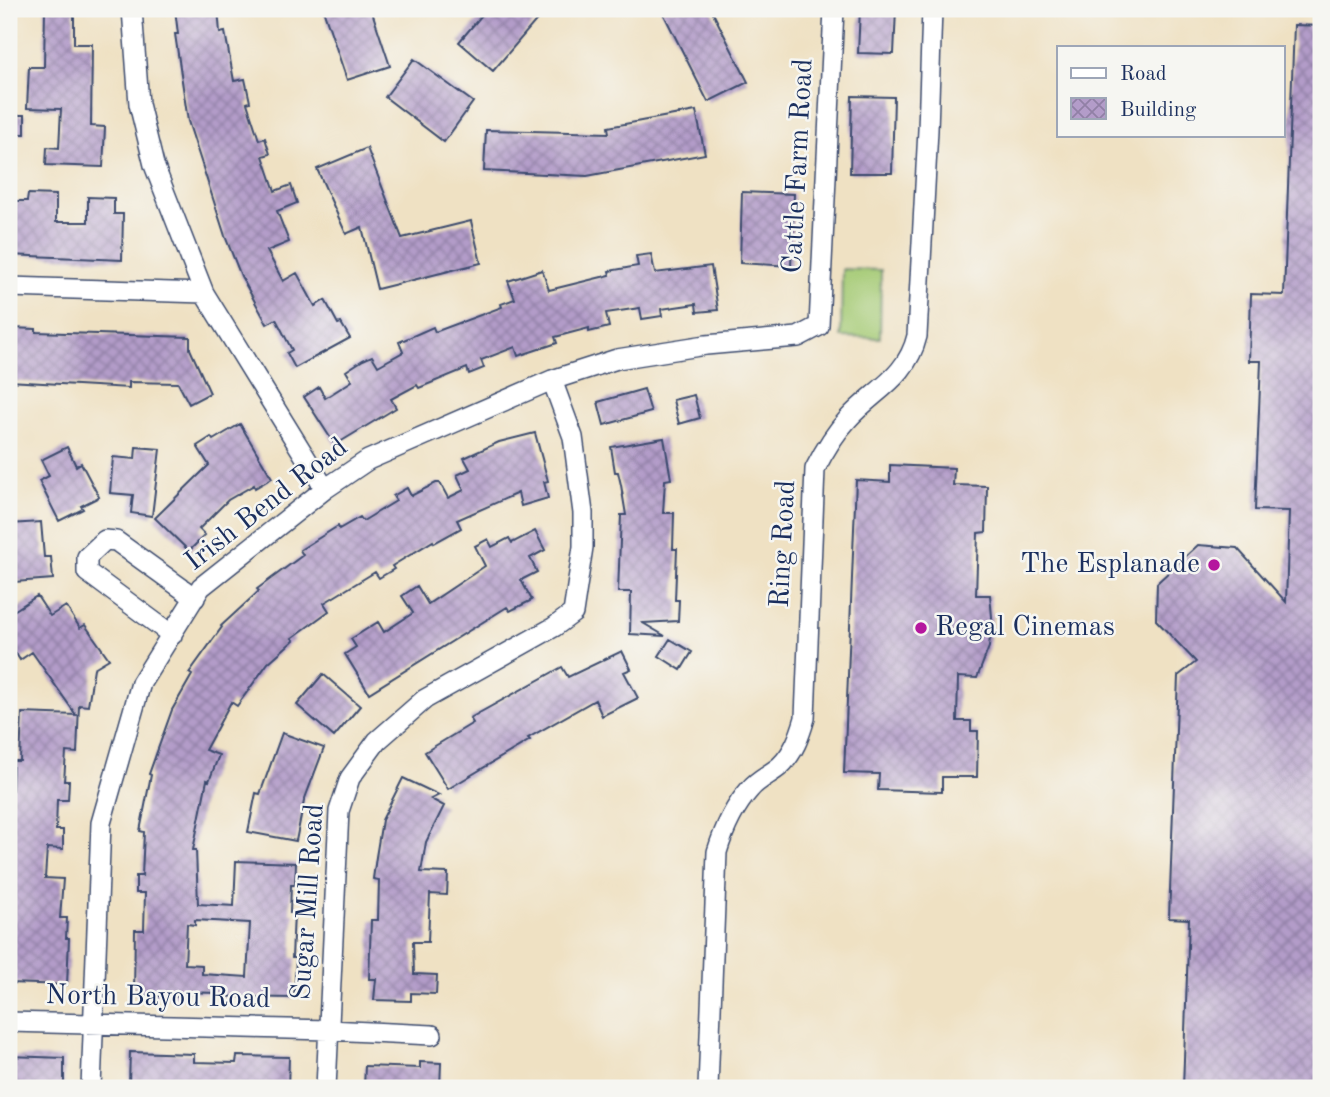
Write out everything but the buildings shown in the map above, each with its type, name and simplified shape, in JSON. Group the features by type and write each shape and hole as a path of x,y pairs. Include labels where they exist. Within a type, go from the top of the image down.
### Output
{"street":[{"path":"132,9 139,104 153,165 204,293 325,489"},
{"name":"Cattle Farm Road","path":"819,326 834,9"},
{"name":"Ring Road","path":"708,1088 712,927 717,852 723,830 732,815 751,787 781,765 799,739 805,718 815,470 829,443 849,418 897,375 911,354 917,336 932,9"},
{"path":"9,287 204,293"},
{"name":"Irish Bend Road","path":"92,1088 101,823 141,683 201,587 325,489 369,460 552,380 617,359 706,345 798,337 819,326"},
{"name":"Sugar Mill Road","path":"326,1088 339,811 350,778 377,741 425,699 573,613 583,547 583,513 573,437 552,380"},
{"path":"172,635 87,572 87,557 105,540 116,541 195,598"},
{"name":"North Bayou Road","path":"9,1022 432,1035"}],"green space":[{"path":"842,269 881,270 880,338 841,337"}],"place":[{"name":"The Esplanade","path":"1214,565"},
{"name":"Regal Cinemas","path":"921,628"}]}
